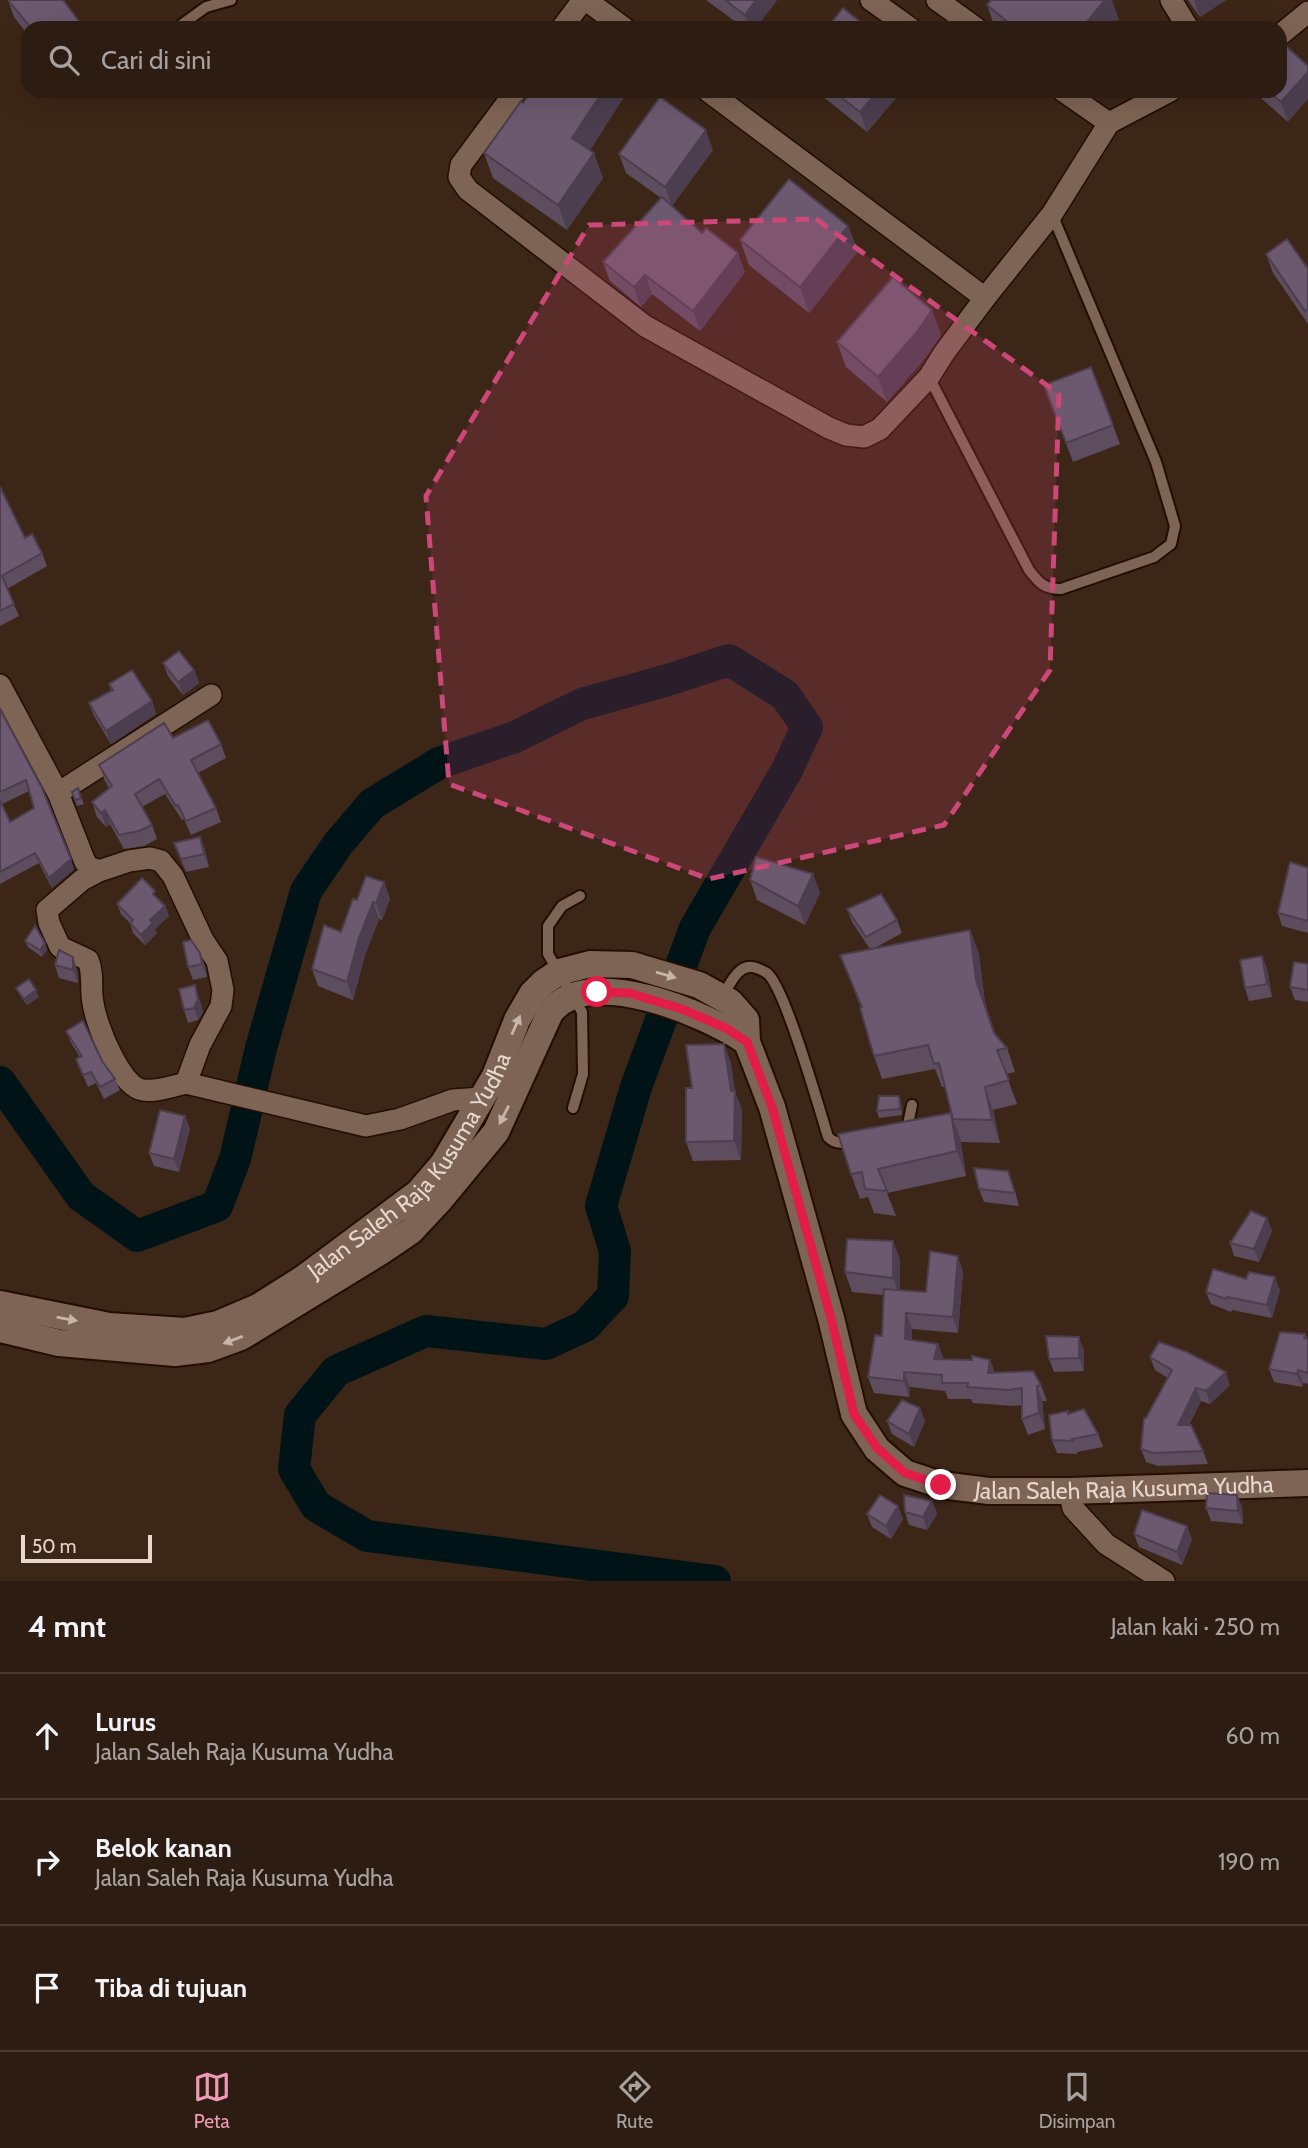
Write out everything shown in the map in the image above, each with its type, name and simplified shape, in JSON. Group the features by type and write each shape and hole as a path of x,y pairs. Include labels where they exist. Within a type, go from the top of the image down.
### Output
{"street":[{"path":"568,21 584,0 614,21"},
{"path":"871,0 900,21"},
{"path":"937,0 966,21"},
{"path":"1171,0 1184,21"},
{"path":"1287,30 1308,12"},
{"path":"511,98 461,165 459,177 468,190 645,326 846,435 864,437 880,429 929,377 985,298 1052,214 1109,123 1157,98"},
{"path":"717,98 985,298"},
{"path":"1073,98 1109,123"},
{"path":"0,685 58,793 85,862 99,871"},
{"path":"58,793 211,695"},
{"path":"186,1083 200,1045 221,1006 223,990 217,961 203,940 173,876 161,861 150,858 129,861 82,880 47,910 49,923 60,947 88,960 95,1013 108,1047 124,1077 133,1087 156,1090 186,1083 366,1126 400,1119 453,1100 482,1098"},
{"name":"Jalan Saleh Raja Kusuma Yudha","path":"0,1304 109,1326 185,1331 218,1324 258,1307 314,1270 418,1193 443,1164 495,1076 517,1020 532,994 566,983 590,964 632,965 710,991 736,1007 746,1020 747,1042 772,1107 831,1318 854,1414 877,1448 905,1473 941,1485 989,1491 1308,1483"},
{"path":"566,983 629,993 682,1009 726,1028 747,1042"},
{"name":"Jalan Saleh Raja Kusuma Yudha","path":"0,1329 59,1343 175,1353 208,1349 241,1337 411,1231 439,1201 496,1132 566,983"},
{"path":"1069,1491 1073,1508 1106,1544 1164,1581"}],"lane":[{"path":"187,21 206,8 230,0"},
{"path":"929,377 1029,570 1040,585 1061,589 1154,557 1171,544 1175,526 1156,462 1052,214"},
{"path":"573,1108 583,1074 582,1012 548,954 548,926 562,906 580,896"},
{"path":"710,991 746,968 751,967 767,973 783,1001 828,1137 839,1143 865,1141"},
{"path":"892,1139 903,1133 912,1105"}],"highlighted area":[{"path":"816,219 1059,394 1050,670 944,825 709,879 449,784 426,496 589,225"}],"building":[{"path":"8,0 63,0 79,21 25,21"},
{"path":"725,0 756,0 745,15"},
{"path":"991,0 1105,0 1088,21 1006,21 987,5"},
{"path":"843,8 859,21 833,21"},
{"path":"1287,47 1308,66 1308,72 1287,95"},
{"path":"526,98 598,98 572,138 594,153 558,205 484,153 521,101 523,103"},
{"path":"659,98 706,130 665,187 619,154"},
{"path":"842,98 872,98 860,112"},
{"path":"789,179 848,226 800,287 740,240"},
{"path":"662,197 702,233 706,228 738,253 693,311 645,275 634,287 603,262"},
{"path":"1287,239 1308,269 1308,309 1305,311 1266,254"},
{"path":"893,277 932,310 917,332 878,377 837,342"},
{"path":"1091,367 1113,425 1066,443 1044,385"},
{"path":"0,487 25,538 32,534 42,553 2,576 14,604 0,611"},
{"path":"179,651 194,670 178,682 163,663"},
{"path":"132,670 152,701 106,731 89,703 113,690 109,684"},
{"path":"0,709 42,788 71,859 49,878 35,853 0,872 0,800 10,822 34,808 26,780 0,792"},
{"path":"208,720 221,744 191,760 216,808 186,821 159,779 135,794 152,825 119,835 105,810 101,813 92,802 112,786 99,765 164,723 173,738"},
{"path":"78,788 81,798 75,800 72,792"},
{"path":"200,837 204,854 181,859 174,843"},
{"path":"756,857 813,874 798,906 750,880"},
{"path":"1290,862 1308,868 1308,921 1278,913"},
{"path":"366,876 384,882 359,938 347,982 312,969 324,925 341,932 353,899 357,900"},
{"path":"142,878 165,906 150,920 153,923 141,935 130,923 133,920 117,904"},
{"path":"881,894 897,920 866,937 847,909"},
{"path":"35,926 45,943 40,950 25,941"},
{"path":"970,930 976,980 994,1033 1007,1048 997,1050 1009,1080 985,1087 992,1120 953,1119 939,1063 934,1064 928,1045 874,1056 860,1008 862,1007 840,955"},
{"path":"191,940 200,953 202,964 188,967 183,942"},
{"path":"59,950 73,957 73,970 55,965"},
{"path":"1262,956 1267,984 1245,988 1240,960"},
{"path":"1294,962 1308,964 1308,990 1290,987"},
{"path":"29,979 36,990 24,999 16,988"},
{"path":"195,985 198,999 194,1008 184,1010 179,989"},
{"path":"83,1021 102,1061 115,1079 100,1087 91,1072 83,1075 76,1059 82,1056 66,1031"},
{"path":"724,1044 731,1091 735,1091 734,1141 686,1142 686,1088 692,1088 686,1045"},
{"path":"879,1096 899,1096 900,1109 877,1111"},
{"path":"160,1110 185,1116 174,1159 149,1153"},
{"path":"951,1113 957,1151 878,1169 887,1191 865,1189 862,1172 851,1174 838,1134"},
{"path":"974,1168 1008,1171 1015,1193 979,1189"},
{"path":"1251,1211 1267,1218 1254,1249 1230,1243"},
{"path":"847,1239 893,1241 893,1278 845,1272"},
{"path":"930,1251 958,1256 953,1317 906,1313 905,1339 938,1344 934,1359 972,1360 972,1356 990,1360 988,1373 1033,1371 1041,1385 1037,1386 1039,1413 1022,1419 1022,1388 1009,1390 967,1387 968,1383 942,1383 942,1375 904,1372 904,1381 868,1377 875,1335 882,1336 884,1289 926,1292"},
{"path":"1213,1269 1246,1279 1249,1272 1275,1277 1267,1305 1227,1297 1226,1299 1206,1292"},
{"path":"1280,1332 1305,1334 1304,1338 1308,1339 1308,1373 1298,1370 1297,1374 1269,1369"},
{"path":"1046,1336 1079,1337 1079,1358 1049,1359"},
{"path":"1159,1342 1187,1352 1226,1372 1206,1391 1196,1388 1178,1425 1191,1425 1203,1451 1153,1453 1141,1449 1144,1418 1172,1370 1150,1357"},
{"path":"902,1400 920,1408 909,1434 887,1421"},
{"path":"1084,1409 1098,1434 1072,1439 1073,1441 1052,1440 1049,1415 1068,1411 1068,1414"},
{"path":"1207,1493 1237,1495 1238,1511 1206,1508"},
{"path":"880,1495 898,1506 886,1526 867,1514"},
{"path":"904,1495 932,1501 923,1517 905,1512"},
{"path":"1142,1510 1187,1526 1177,1552 1134,1534"}],"waterway":[{"path":"0,1082 81,1196 137,1236 217,1206 235,1159 261,1048 306,891 338,844 372,804 439,763 515,737 582,704 729,660 785,695 807,727 787,770 695,928 636,1087 601,1206 615,1251 613,1296 585,1326 546,1344 426,1331 336,1371 300,1415 294,1469 316,1506 367,1536 715,1581"}],"route":[{"path":"597,992 629,993 682,1009 708,1018 747,1042 772,1107 831,1318 854,1414 877,1448 905,1473 941,1485"}]}
